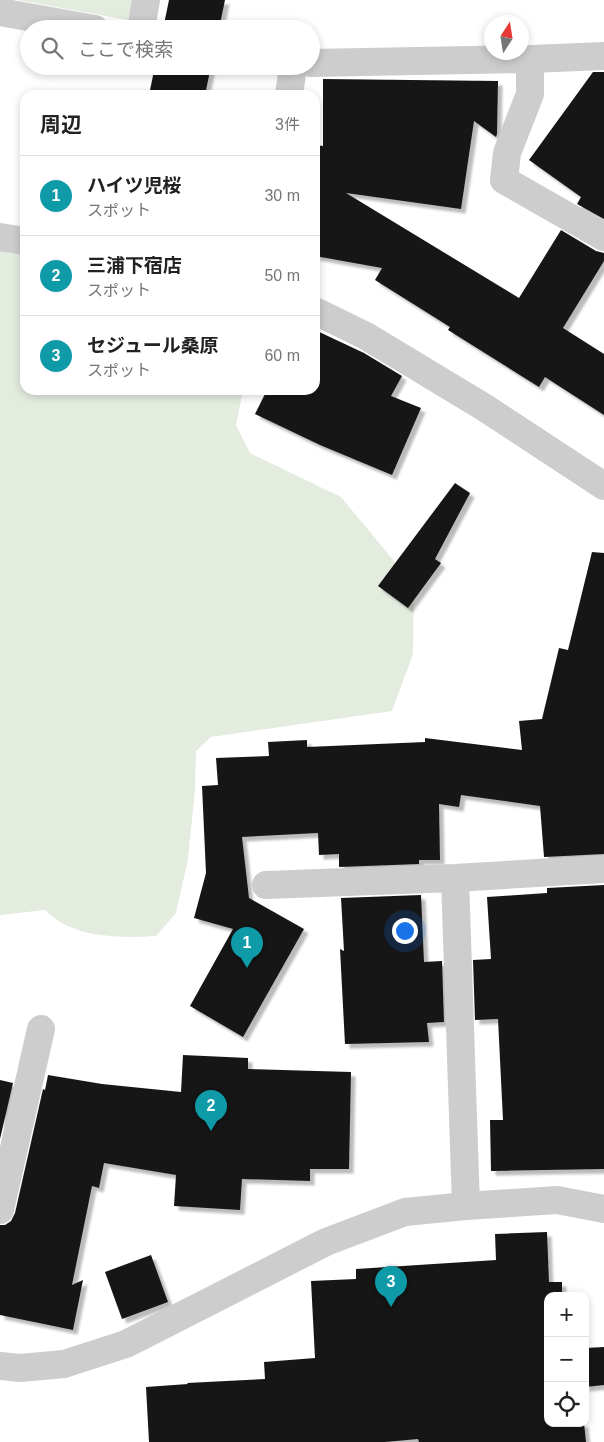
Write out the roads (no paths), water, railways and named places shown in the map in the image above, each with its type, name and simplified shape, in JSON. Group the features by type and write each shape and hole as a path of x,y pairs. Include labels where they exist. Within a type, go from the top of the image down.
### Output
{"street":[{"path":"143,20 146,0"},
{"path":"0,12 45,20"},
{"path":"320,64 530,60 604,56"},
{"path":"530,60 530,94 507,154 504,180 604,237"},
{"path":"290,90 292,75"},
{"path":"0,237 20,240"},
{"path":"320,313 366,336 482,406 604,486"},
{"path":"266,885 455,878 604,869"},
{"path":"455,878 466,1206"},
{"path":"0,1210 41,1029"},
{"path":"0,1366 20,1368 64,1364 126,1344 326,1242 405,1212 557,1200 604,1209"}],"place":[{"name":"ハイツ児桜","path":"247,968"},
{"name":"三浦下宿店","path":"211,1131"},
{"name":"セジュール桑原","path":"391,1307"}]}
